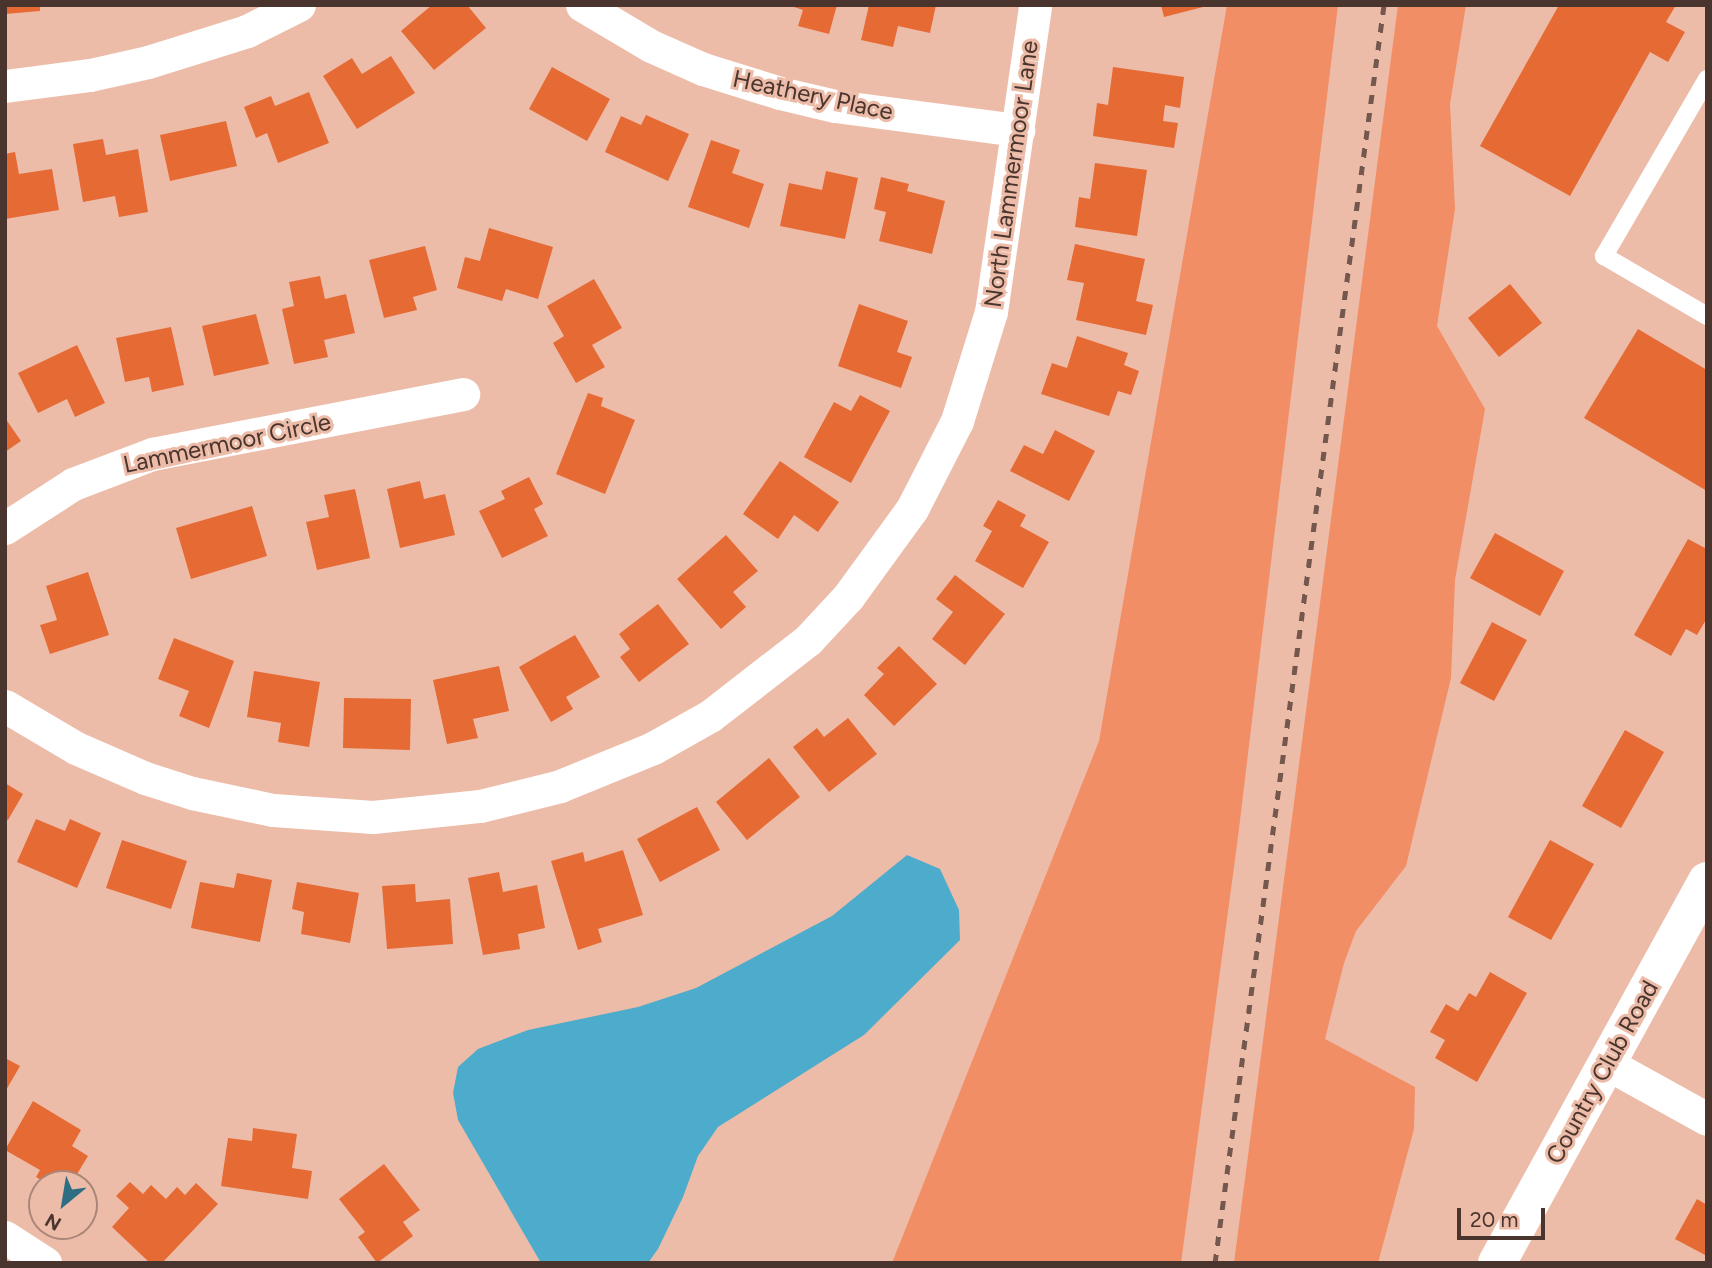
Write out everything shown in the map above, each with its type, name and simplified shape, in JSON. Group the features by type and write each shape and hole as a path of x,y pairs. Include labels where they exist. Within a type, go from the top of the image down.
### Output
{"main road":[{"name":"Country Club Road","path":"1497,1263 1707,881"}],"street":[{"path":"5,86 90,75 148,62 247,31 299,5"},
{"name":"Heathery Place","path":"582,5 651,46 703,69 780,93 847,107 1018,130"},
{"name":"North Lammermoor Lane","path":"5,706 76,748 145,778 224,802 295,813 373,817 439,813 523,796 592,775 653,748 710,716 808,640 848,597 898,532 929,481 957,421 984,341 1035,5"},
{"name":"Lammermoor Circle","path":"5,528 73,484 152,454 463,394"},
{"path":"1606,1063 1707,1119"},
{"path":"5,1237 45,1263"}],"lane":[{"path":"1707,79 1604,256 1707,316"}],"shaded area":[{"path":"1227,5 1338,5 1238,837 1181,1263 892,1263 1099,741"},
{"path":"1398,5 1466,5 1450,104 1455,209 1437,326 1485,409 1455,580 1451,678 1406,866 1356,931 1344,963 1325,1039 1415,1087 1414,1129 1378,1263 1234,1263"}],"water":[{"path":"907,855 940,869 959,910 960,940 864,1035 718,1127 698,1156 683,1197 658,1249 648,1263 541,1263 458,1120 453,1093 458,1067 478,1049 528,1030 638,1007 696,988 832,916"}],"building":[{"path":"5,5 40,5 40,11 5,14"},
{"path":"432,5 467,5 486,28 434,70 401,31"},
{"path":"788,5 837,5 829,34 798,26 803,10"},
{"path":"869,5 936,5 930,33 898,26 893,47 861,40"},
{"path":"1161,5 1206,5 1207,6 1164,17"},
{"path":"1559,5 1676,5 1666,22 1685,32 1668,62 1650,52 1570,196 1480,146"},
{"path":"391,56 415,93 357,129 323,76 352,58 362,74"},
{"path":"552,67 610,99 587,141 529,109"},
{"path":"1113,67 1184,77 1180,108 1165,105 1163,121 1178,123 1174,148 1093,136 1097,103 1108,105"},
{"path":"309,92 329,143 278,163 267,133 256,138 244,107 271,96 275,106"},
{"path":"646,115 689,134 668,181 605,152 621,116 641,125"},
{"path":"226,121 237,166 170,181 160,135"},
{"path":"103,139 106,155 138,149 148,212 119,217 115,196 83,202 73,144"},
{"path":"711,140 740,150 732,173 764,184 749,228 688,207"},
{"path":"15,152 19,174 52,169 59,210 5,219 5,154"},
{"path":"1095,163 1147,170 1137,236 1075,227 1079,197 1090,199"},
{"path":"826,171 858,178 845,239 780,226 789,183 822,190"},
{"path":"881,177 909,184 907,191 945,201 932,254 879,241 886,212 874,209"},
{"path":"489,228 553,247 538,299 506,289 502,301 457,288 465,257 480,261"},
{"path":"1075,244 1145,259 1136,301 1153,305 1146,335 1076,320 1084,283 1067,280"},
{"path":"425,246 437,290 413,297 417,310 384,318 369,260"},
{"path":"320,276 325,299 346,294 355,333 324,340 328,357 294,364 282,309 294,306 289,282"},
{"path":"594,279 622,328 592,345 605,367 576,383 553,343 564,336 547,306"},
{"path":"1510,284 1542,323 1499,357 1468,318"},
{"path":"859,304 908,321 897,352 912,357 901,388 838,366"},
{"path":"256,314 269,364 214,376 202,326"},
{"path":"171,327 184,385 152,392 149,377 125,382 116,338"},
{"path":"1638,329 1707,370 1707,491 1584,418"},
{"path":"1077,336 1128,353 1124,365 1139,371 1131,395 1118,391 1109,416 1041,394 1052,363 1067,368"},
{"path":"77,345 105,403 75,417 67,399 38,413 18,373"},
{"path":"588,393 603,398 601,406 635,420 605,494 556,474"},
{"path":"860,395 890,411 851,483 804,457 834,402 851,411"},
{"path":"5,418 21,441 5,452"},
{"path":"1055,430 1095,451 1069,501 1010,471 1024,445 1043,454"},
{"path":"780,461 839,502 818,532 794,515 778,539 743,514"},
{"path":"529,477 543,504 534,509 548,536 502,558 479,511 505,499 501,491"},
{"path":"420,481 424,499 445,494 455,535 400,548 387,489"},
{"path":"355,489 370,558 317,570 306,522 329,517 324,495"},
{"path":"998,500 1026,515 1020,526 1049,542 1023,588 975,561 992,531 983,526"},
{"path":"252,506 267,556 191,579 176,528"},
{"path":"1495,533 1564,571 1540,616 1470,578"},
{"path":"726,535 758,571 733,592 746,607 721,629 677,579"},
{"path":"1688,539 1707,549 1707,618 1697,635 1686,629 1671,656 1634,635"},
{"path":"88,572 109,635 50,654 40,625 57,620 46,586"},
{"path":"955,575 1005,614 965,665 932,639 953,612 936,599"},
{"path":"658,604 689,644 639,682 620,657 630,649 619,634"},
{"path":"1492,622 1527,640 1494,701 1460,683"},
{"path":"575,635 600,677 566,697 573,709 551,722 519,667"},
{"path":"174,638 234,661 209,728 179,716 189,691 158,679"},
{"path":"899,646 937,684 894,726 864,695 884,674 877,668"},
{"path":"499,666 509,711 473,719 478,738 447,744 433,680"},
{"path":"254,671 320,682 309,747 278,742 281,723 247,717"},
{"path":"344,698 411,699 410,750 343,748"},
{"path":"848,718 877,754 829,792 793,747 817,728 824,737"},
{"path":"1625,730 1664,752 1621,828 1582,806"},
{"path":"769,758 800,797 747,840 716,802"},
{"path":"5,783 23,794 8,820 5,819"},
{"path":"697,807 720,850 660,882 637,839"},
{"path":"36,819 65,831 70,819 101,833 77,888 17,862"},
{"path":"122,840 187,861 171,909 106,888"},
{"path":"1550,840 1594,864 1551,940 1508,917"},
{"path":"623,850 643,915 598,929 602,942 578,950 551,861 583,852 585,862"},
{"path":"499,872 503,892 537,885 545,928 518,934 520,949 483,955 468,878"},
{"path":"237,873 272,880 260,942 191,928 200,882 234,888"},
{"path":"297,882 359,893 350,943 301,934 304,912 292,909"},
{"path":"415,884 416,902 450,899 453,944 387,949 382,886"},
{"path":"1490,972 1527,993 1477,1082 1435,1058 1445,1040 1430,1032 1446,1004 1458,1011 1469,993 1476,997"},
{"path":"5,1058 20,1066 5,1092"},
{"path":"33,1101 81,1130 72,1146 88,1156 80,1170 40,1170 5,1150"},
{"path":"253,1128 297,1134 292,1168 312,1171 308,1199 221,1186 228,1138 252,1141"},
{"path":"384,1164 420,1210 403,1222 413,1236 377,1263 358,1237 365,1232 339,1199"},
{"path":"130,1182 143,1194 151,1185 166,1199 177,1187 185,1195 196,1183 218,1204 162,1263 150,1263 112,1227 129,1208 116,1196"},
{"path":"1697,1199 1707,1205 1707,1256 1675,1239"}],"railway":[{"path":"1215,1263 1384,5"}]}
